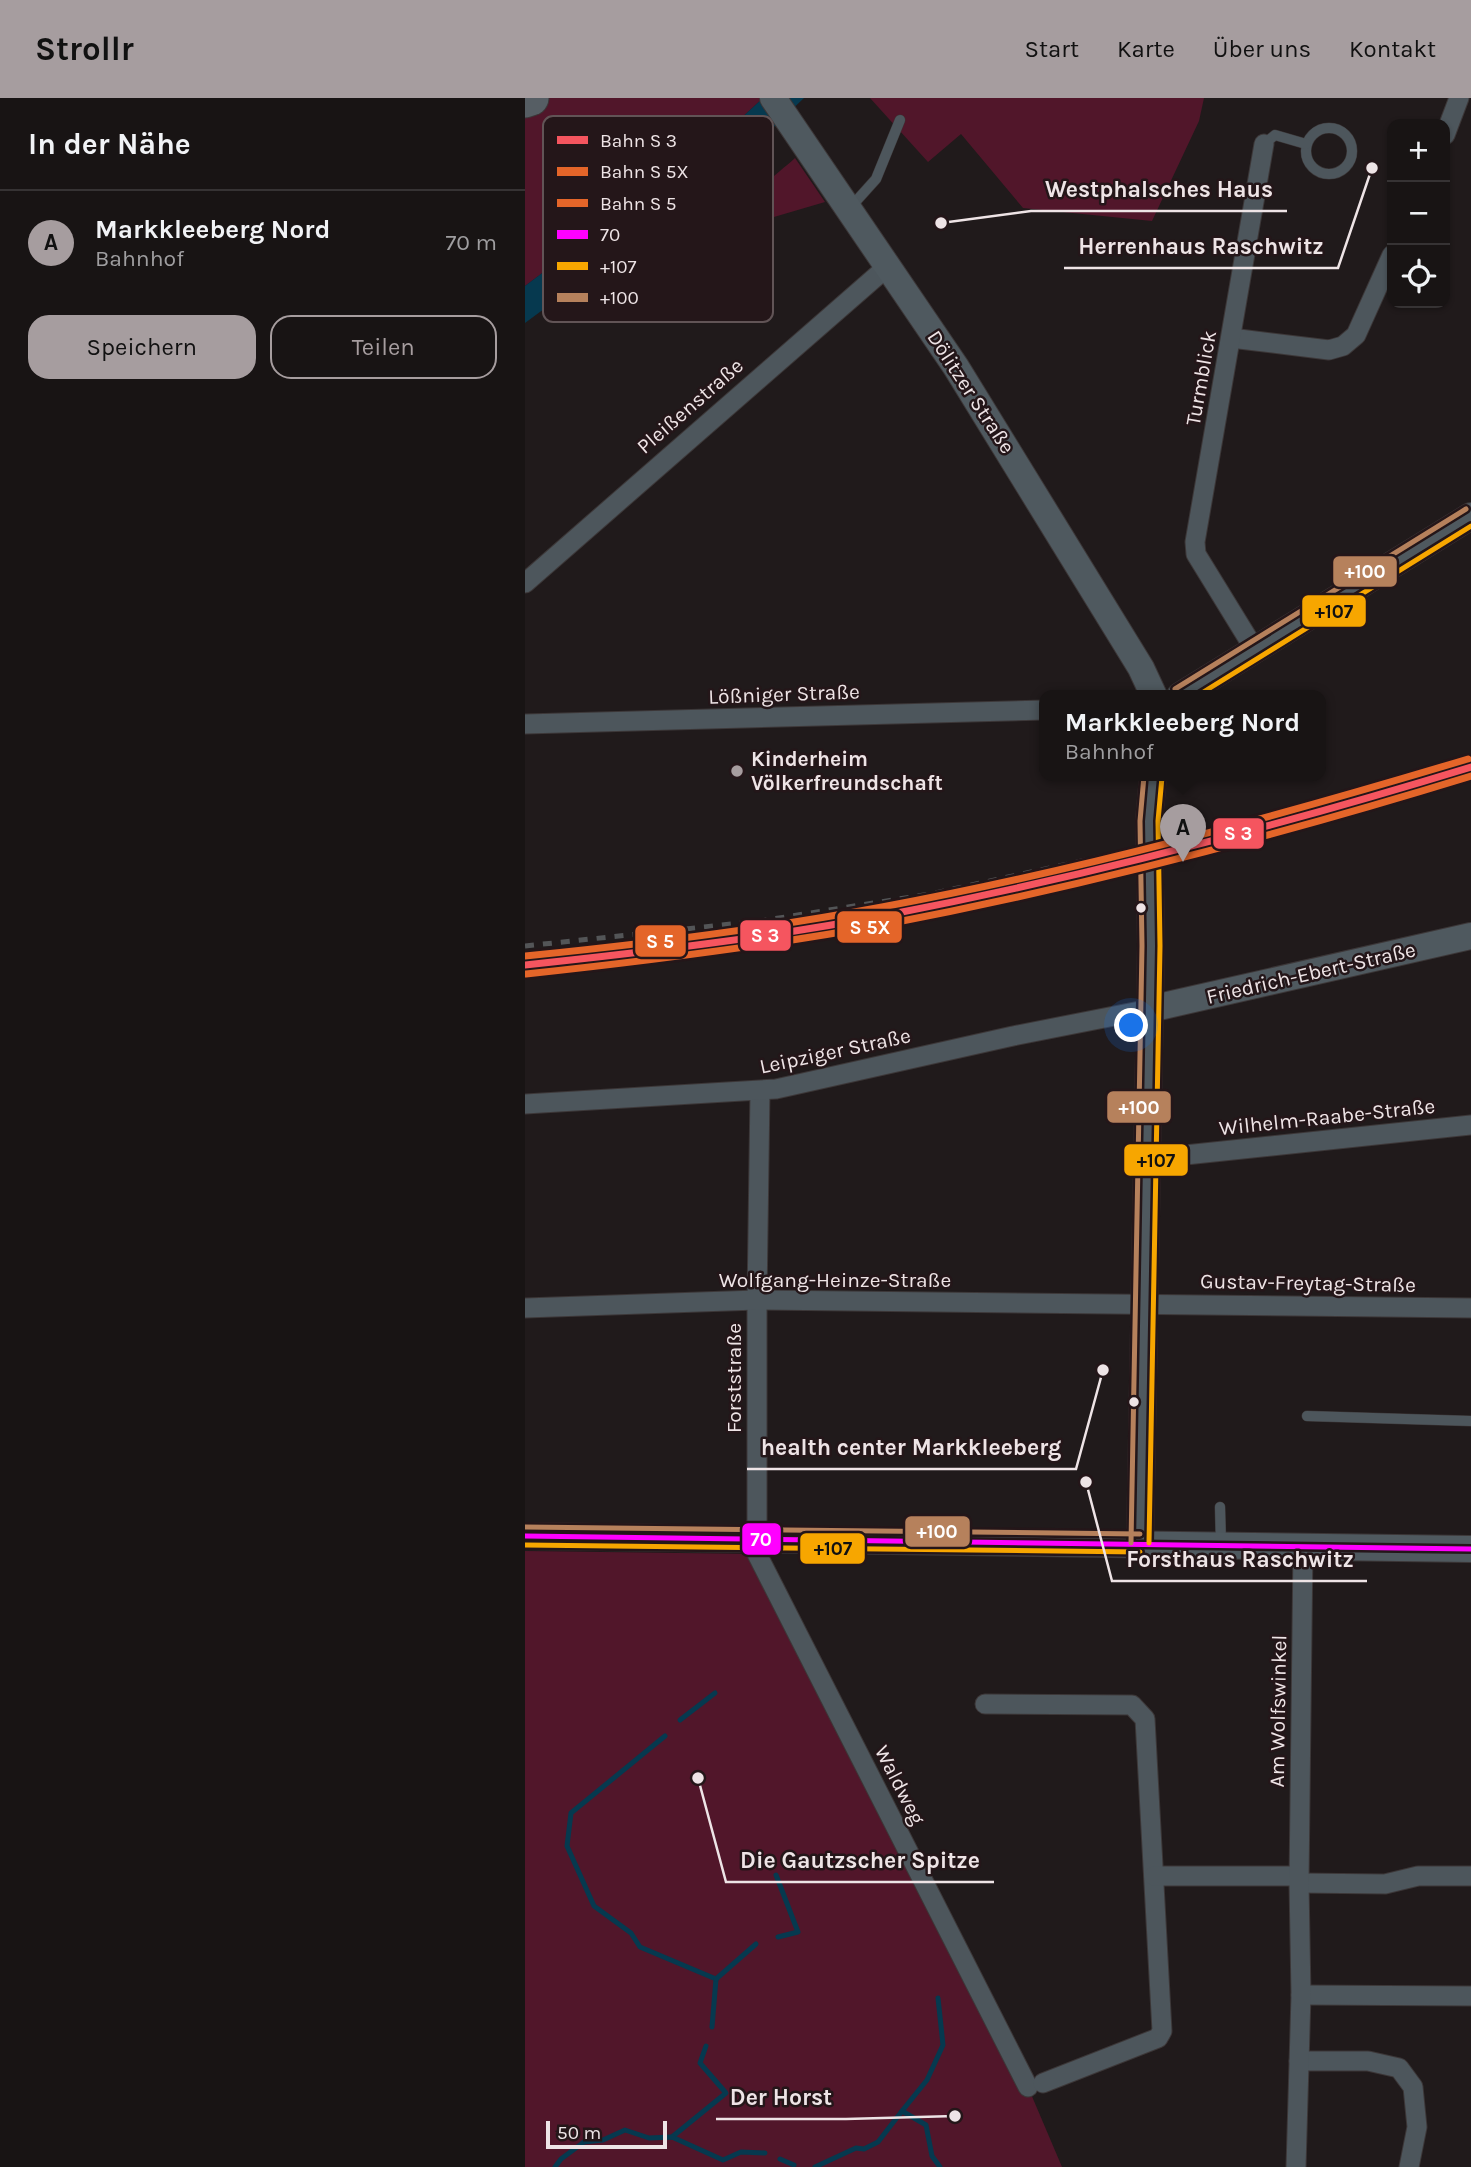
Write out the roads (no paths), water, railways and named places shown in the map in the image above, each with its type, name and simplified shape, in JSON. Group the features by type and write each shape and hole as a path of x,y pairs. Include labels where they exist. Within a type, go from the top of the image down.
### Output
{"highway":[{"path":"525,100 531,98"}],"main road":[{"name":"Dölitzer Straße","path":"773,98 964,378 1141,668 1151,690"},
{"path":"1191,690 1471,516"},
{"path":"1141,668 1156,676 1177,680 1210,679"},
{"path":"1140,1543 1150,1009 1149,821 1153,781"},
{"name":"Friedrich-Ebert-Straße","path":"1150,1009 1471,936"},
{"path":"525,1536 1471,1549"}],"street":[{"path":"1450,122 1459,98"},
{"name":"Turmblick","path":"1255,650 1196,554 1195,542 1264,144"},
{"path":"1231,338 1329,350 1343,346 1356,335 1387,266"},
{"name":"Pleißenstraße","path":"525,583 887,267"},
{"name":"Lößniger Straße","path":"525,724 1039,710"},
{"name":"Leipziger Straße","path":"525,1104 776,1089 1013,1036 1150,1009"},
{"name":"Forststraße","path":"756,1539 760,1091"},
{"name":"Wilhelm-Raabe-Straße","path":"1147,1159 1471,1125"},
{"name":"Wolfgang-Heinze-Straße","path":"525,1308 757,1300 1144,1305"},
{"name":"Gustav-Freytag-Straße","path":"1144,1305 1471,1308"},
{"name":"Waldweg","path":"756,1539 757,1554 812,1664 1035,2085 1158,2038 1162,2031 1154,1876"},
{"name":"Am Wolfswinkel","path":"1296,2167 1301,1996 1299,1880 1303,1546"},
{"path":"985,1704 1132,1705 1145,1719 1154,1876 1385,1884 1418,1876 1471,1876"},
{"path":"1301,1996 1471,1996"},
{"path":"1299,2061 1368,2061 1399,2067 1413,2087 1417,2127 1409,2167"}],"lane":[{"path":"849,209 876,179 900,121"},
{"path":"1328,127 1335,128 1342,131 1351,143 1351,157 1348,164 1336,173 1322,173 1315,170 1305,152 1306,144 1309,138 1328,127"},
{"name":"Turmblick","path":"1264,144 1276,135 1306,144"},
{"path":"1307,1416 1471,1421"},
{"path":"1220,1507 1221,1545"}],"water":[{"path":"763,98 804,98 773,128 773,116 744,116"},
{"path":"543,272 543,310 525,323 525,286"}],"waterway":[{"path":"680,1720 715,1693"},
{"path":"665,1736 571,1813 567,1846 594,1906 631,1933 640,1947 716,1979 712,2027"},
{"path":"776,1875 798,1932 778,1937"},
{"path":"716,1979 756,1944"},
{"path":"902,2111 927,2080 943,2045 938,1998"},
{"path":"672,2137 726,2093 700,2063 706,2046"},
{"path":"815,2167 856,2148 864,2149 878,2142 902,2111 926,2125 932,2156 940,2167"},
{"path":"555,2167 561,2159 584,2142 603,2140 625,2130 649,2138 672,2137 723,2160 741,2152 765,2153"},
{"path":"780,2159 794,2165"}],"railway":[{"path":"525,946 760,921 930,894 1169,842 1357,791 1471,755"}],"place":[{"name":"Herrenhaus Raschwitz","path":"1372,168"},
{"name":"Westphalsches Haus","path":"941,223"},
{"name":"Kinderheim Völkerfreundschaft","path":"737,771"},
{"name":"Markkleeberg Nord","path":"1183,862"},
{"name":"health center Markkleeberg","path":"1103,1370"},
{"name":"Forsthaus Raschwitz","path":"1086,1482"},
{"name":"Die Gautzscher Spitze","path":"698,1778"},
{"name":"Der Horst","path":"955,2116"}]}
